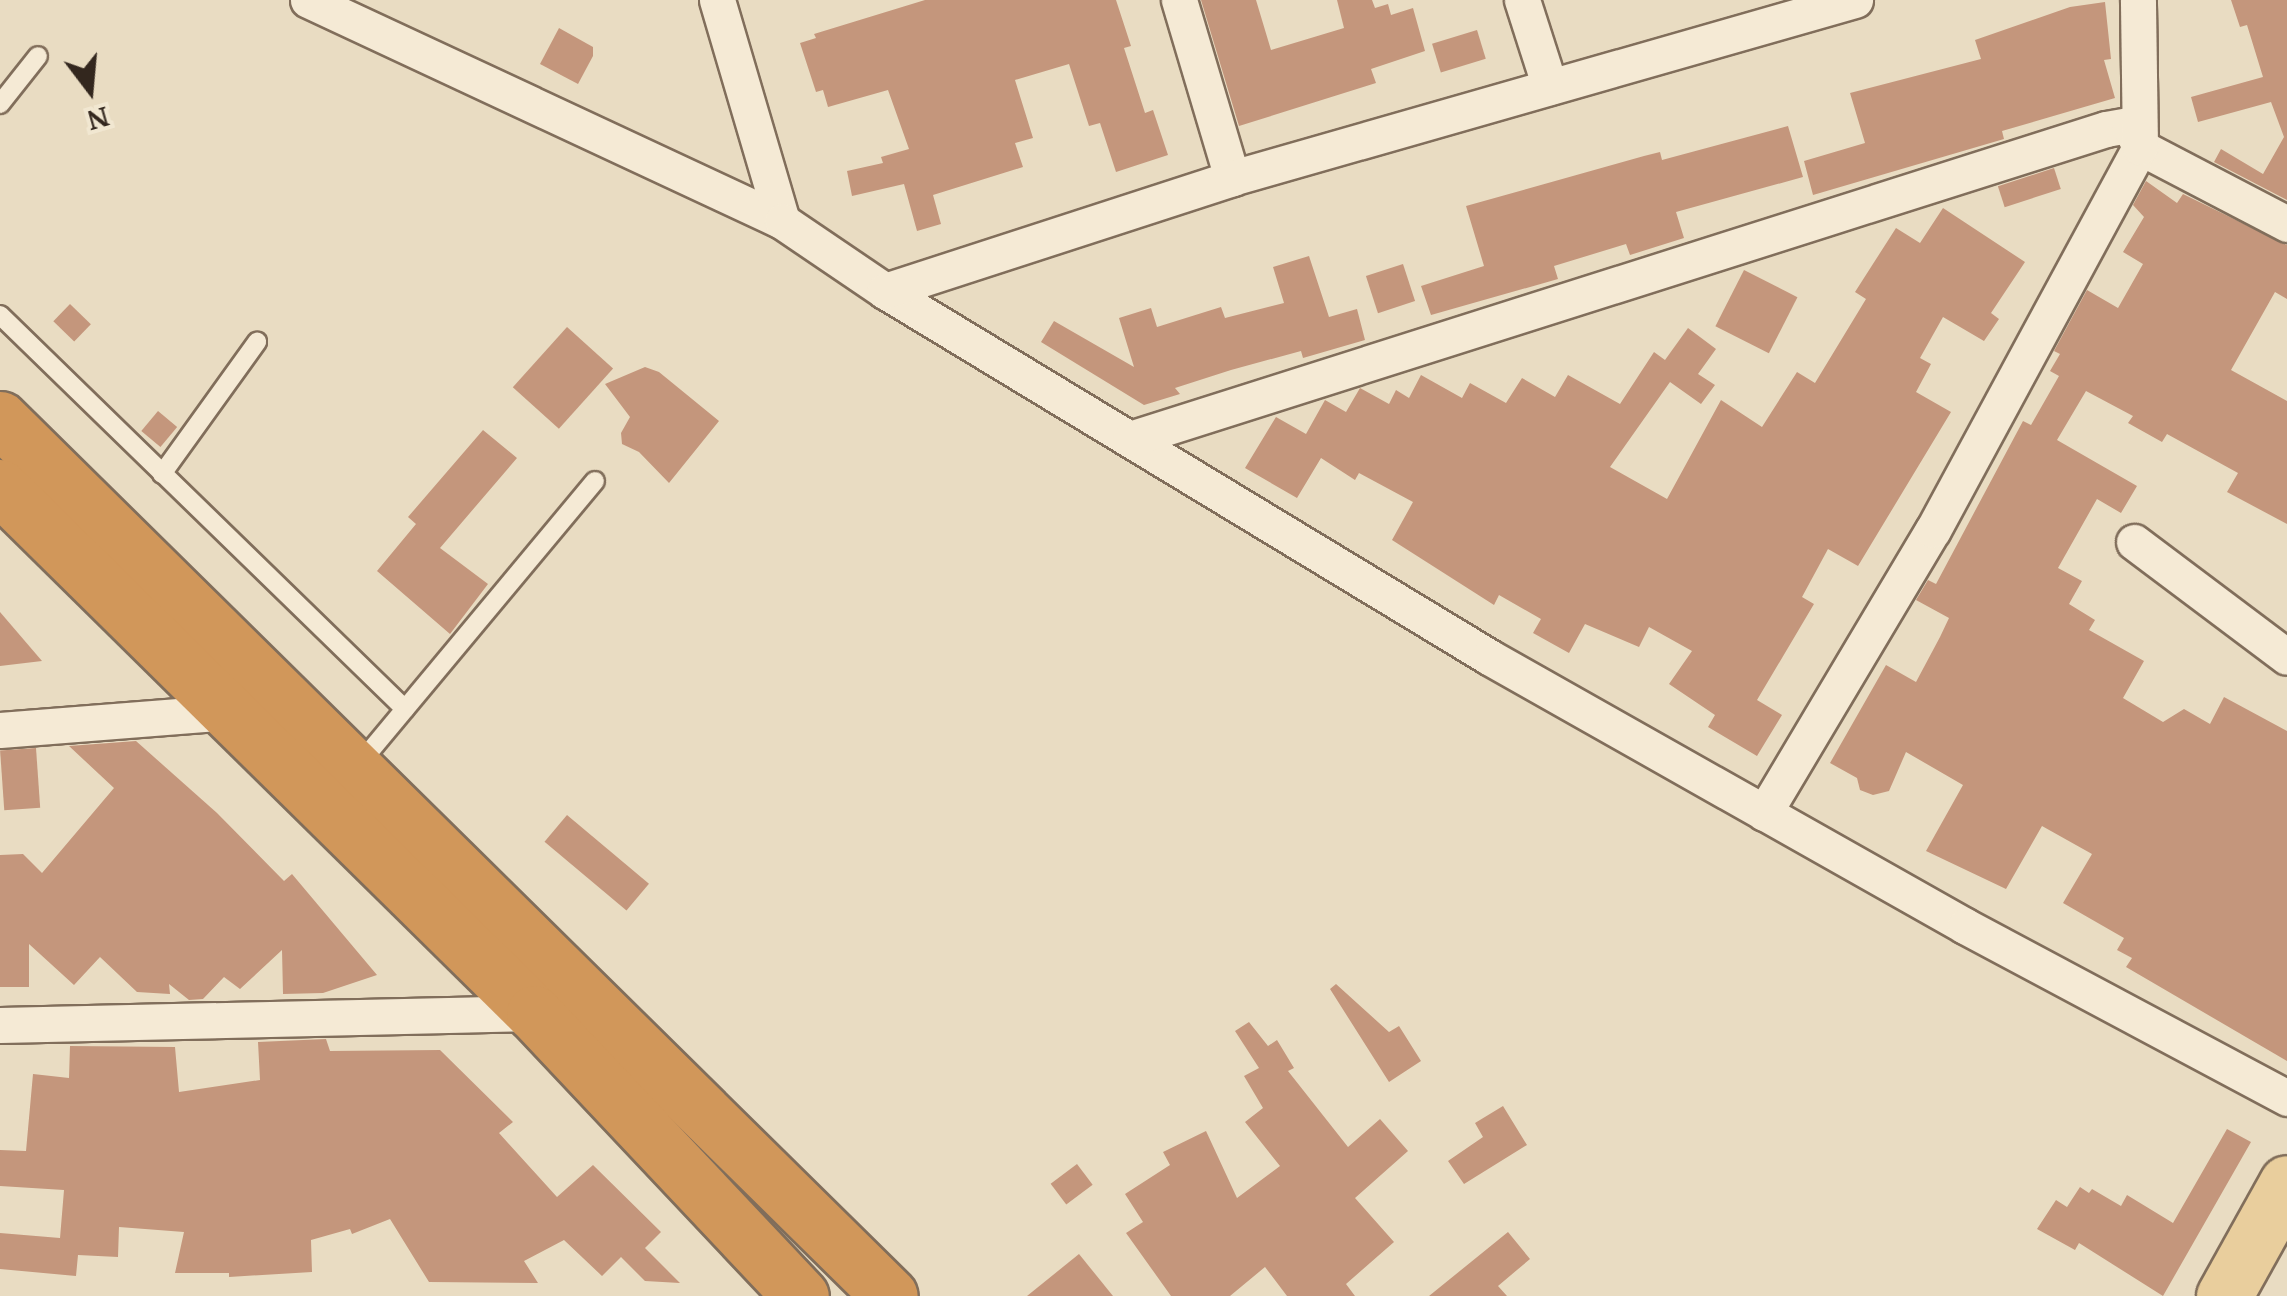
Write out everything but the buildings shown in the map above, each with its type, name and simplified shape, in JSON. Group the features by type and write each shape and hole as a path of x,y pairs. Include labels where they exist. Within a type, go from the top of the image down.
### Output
{"highway":[{"path":"0,419 890,1296"},
{"path":"0,487 534,1012 801,1296"}],"main road":[{"path":"2224,1296 2287,1184"},
{"path":"2265,1296 2287,1258"}],"street":[{"path":"308,0 782,221 885,291 1489,657 1764,813 2287,1098"},
{"path":"717,0 782,221"},
{"path":"1179,0 1232,178"},
{"path":"1522,0 1550,87"},
{"path":"885,291 1232,178 1855,0"},
{"path":"1764,813 1933,530 2140,147 2138,0"},
{"path":"1130,439 2106,129 2129,125 2140,147 2287,224"},
{"path":"2134,542 2287,657"},
{"path":"0,730 229,712"},
{"path":"0,1025 534,1012"}],"lane":[{"path":"0,104 38,56"},
{"path":"0,315 405,709"},
{"path":"162,474 257,342"},
{"path":"356,767 595,481"}]}
